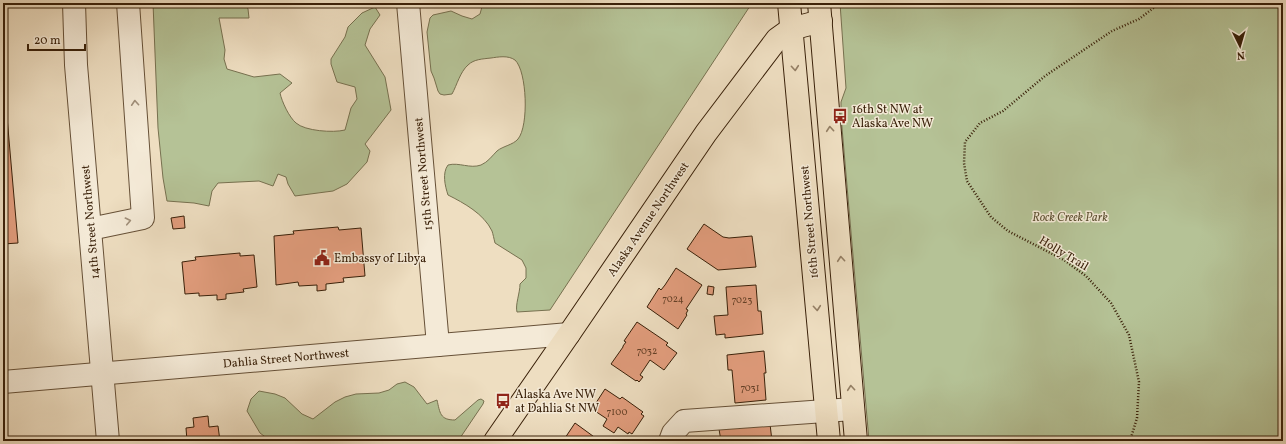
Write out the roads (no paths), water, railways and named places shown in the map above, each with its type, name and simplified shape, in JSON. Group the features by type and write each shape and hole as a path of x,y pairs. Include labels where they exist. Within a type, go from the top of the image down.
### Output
{"main road":[{"name":"16th Street Northwest","path":"789,3 829,441"},
{"name":"Alaska Avenue Northwest","path":"495,441 706,133 777,39 820,12"},
{"path":"820,12 856,441"}],"street":[{"name":"14th Street Northwest","path":"74,3 76,65 108,441"},
{"path":"90,229 143,218 128,3"},
{"name":"15th Street Northwest","path":"408,3 438,345"},
{"name":"Dahlia Street Northwest","path":"3,382 569,334"},
{"path":"670,441 673,433 684,420 827,412 853,409"}],"place":[{"name":"16th St NW at Alaska Ave NW","path":"840,116"},
{"name":"Embassy of Libya","path":"322,258"},
{"name":"Alaska Ave NW at Dahlia St NW","path":"503,401"}],"park label":[{"name":"Rock Creek Park","path":"1070,217"}]}
